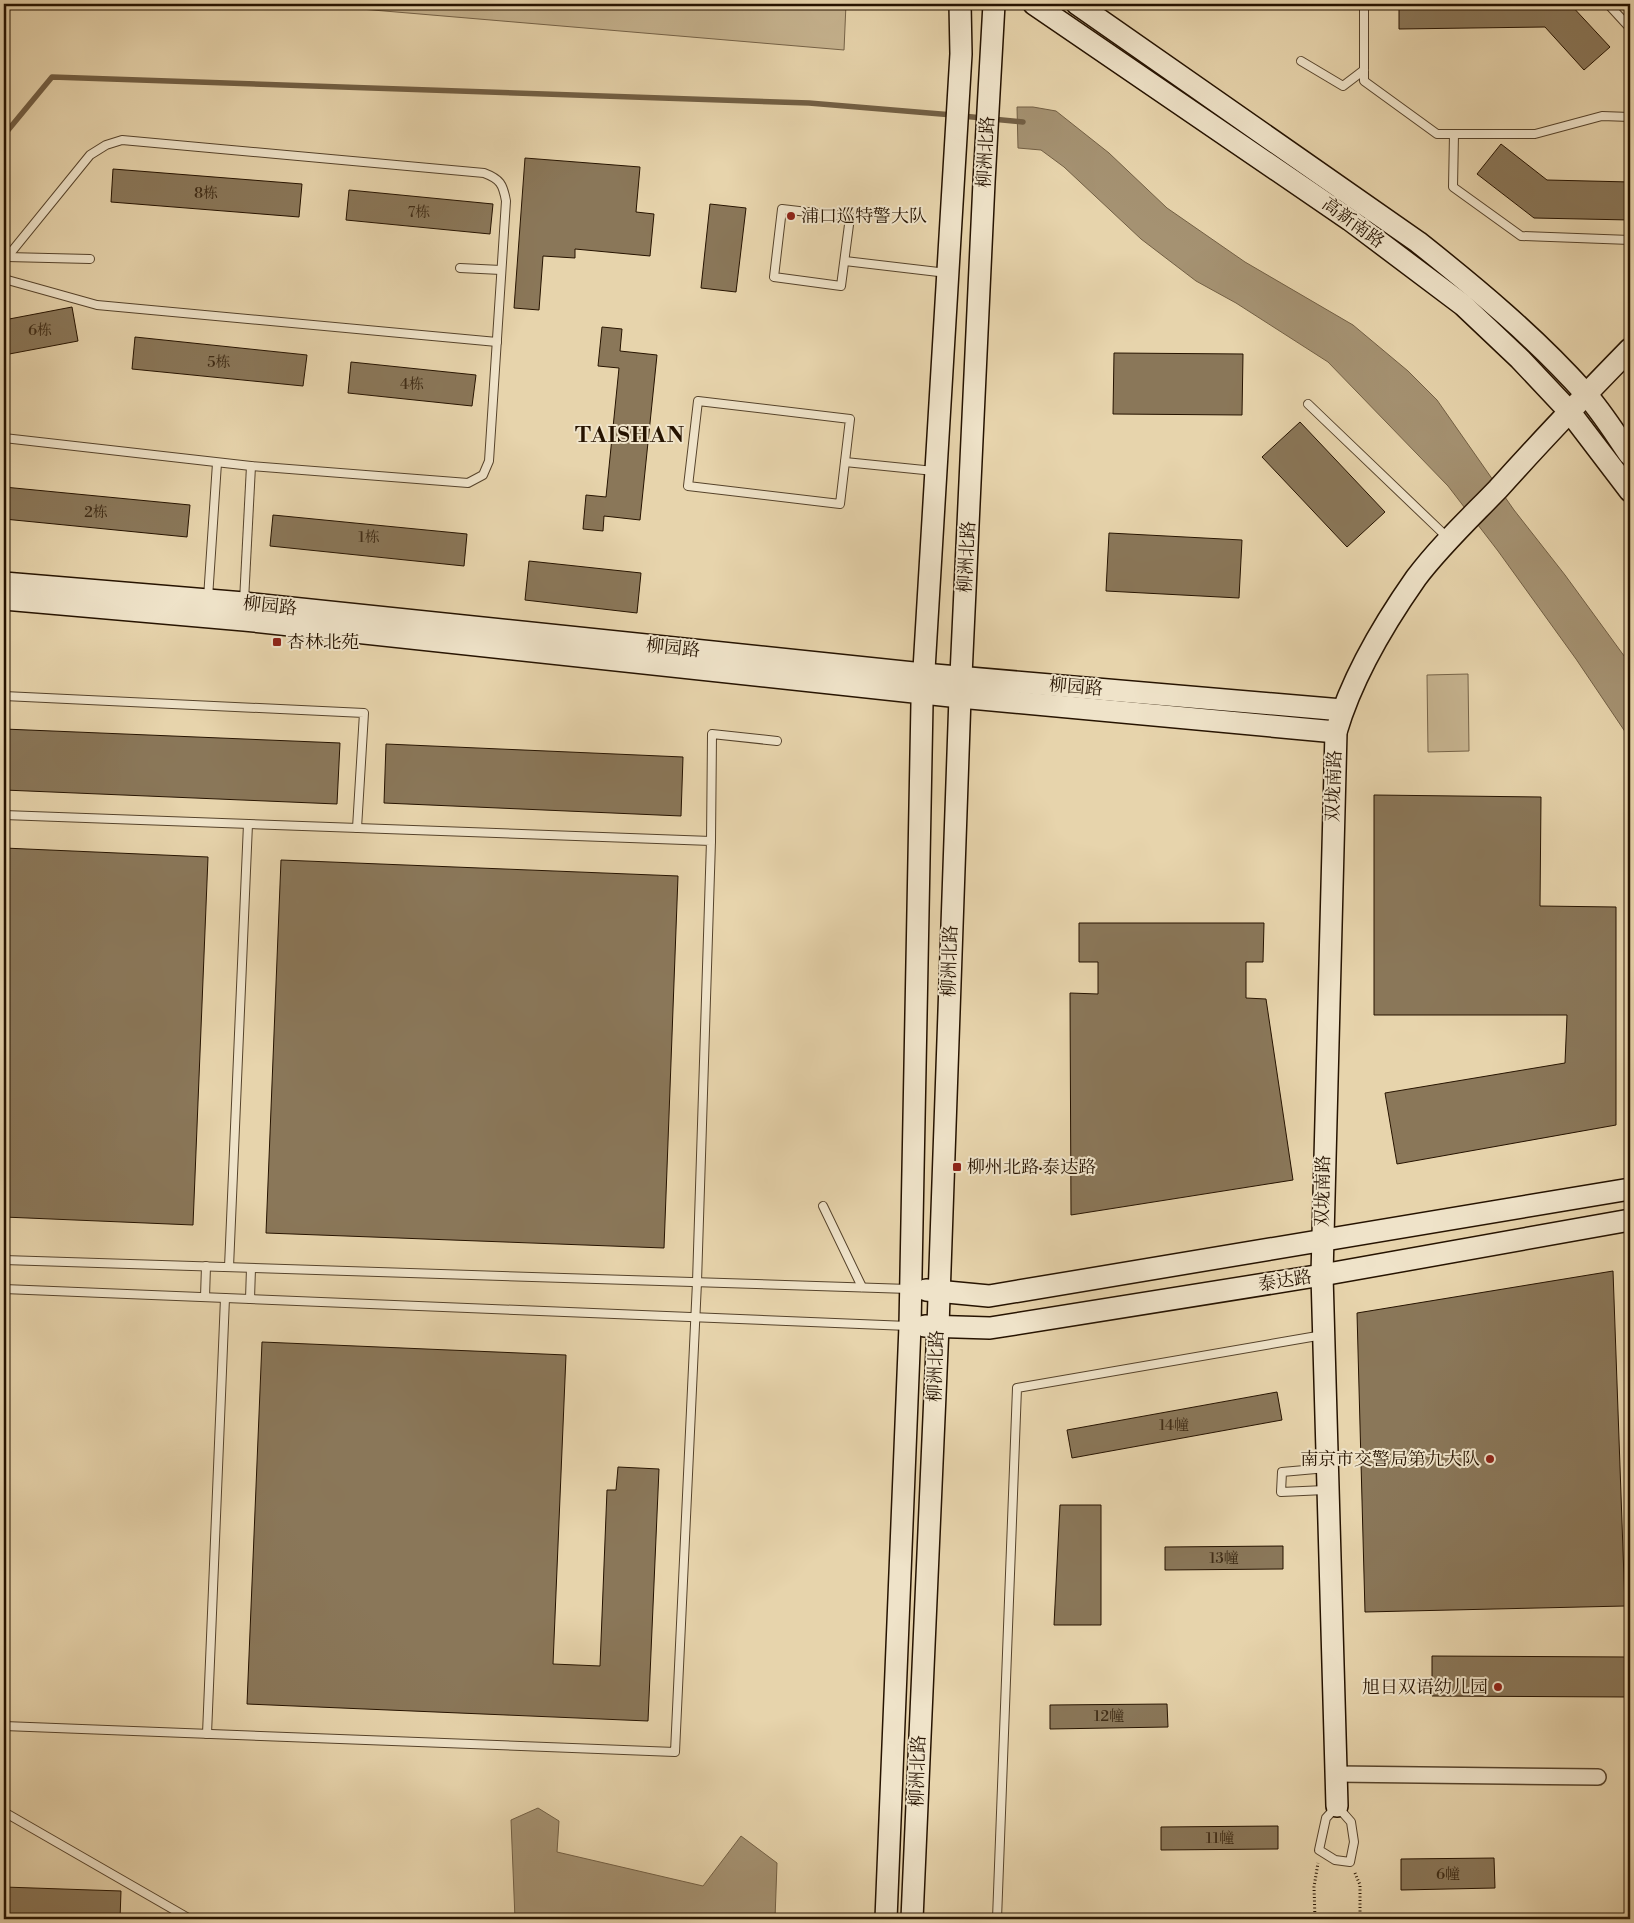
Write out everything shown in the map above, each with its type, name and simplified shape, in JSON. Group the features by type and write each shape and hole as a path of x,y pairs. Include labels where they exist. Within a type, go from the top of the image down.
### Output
{"main road":[{"name":"柳洲北路","path":"886,1919 910,1326 923,683 961,54 960,4"},
{"name":"柳洲北路","path":"912,1919 938,1326 960,687 994,4"},
{"name":"高新南路","path":"1034,4 1350,220 1464,305 1520,359 1569,411 1630,491"},
{"name":"高新南路","path":"1077,4 1418,242 1464,278 1519,326 1586,394 1630,455"},
{"name":"双垅南路","path":"1337,1806 1322,1275 1336,732 1342,710 1365,662 1382,630 1417,578 1569,411 1630,348"},
{"name":"柳园路","path":"4,583 207,609"},
{"name":"柳园路","path":"4,599 244,612 960,687 1336,732"},
{"name":"柳园路","path":"960,687 1342,710"},
{"name":"泰达路","path":"910,1289 939,1290 989,1296 1630,1189"},
{"name":"泰达路","path":"910,1326 990,1328 1322,1275 1630,1220"}],"street":[{"path":"1336,1774 1598,1777"}],"lane":[{"path":"1364,4 1364,81 1436,134 1535,134 1602,116 1630,117"},
{"path":"1608,4 1630,28"},
{"path":"1301,61 1343,86 1364,70"},
{"path":"1454,134 1453,187 1521,236 1630,240"},
{"path":"4,438 250,466 468,483 483,475 489,461 506,201 504,188 496,177 474,172 122,140 106,145 90,155 5,259"},
{"path":"782,209 850,217 845,261 841,286 774,277 782,209"},
{"path":"5,259 90,259"},
{"path":"845,261 948,273"},
{"path":"460,268 501,270"},
{"path":"4,280 97,305 497,342"},
{"path":"698,401 850,419 845,462 840,504 688,486 698,401"},
{"path":"1308,404 1454,536"},
{"path":"207,609 216,462"},
{"path":"845,462 936,471"},
{"path":"244,612 250,466"},
{"path":"4,696 364,714 357,828"},
{"path":"4,1726 675,1752 696,1317 711,842 712,734 777,741"},
{"path":"4,815 711,842"},
{"path":"229,1267 248,824"},
{"path":"823,1206 862,1288"},
{"path":"4,1260 910,1289"},
{"path":"205,1297 206,1266"},
{"path":"250,1299 251,1268"},
{"path":"4,1288 910,1326"},
{"path":"207,1734 225,1298"},
{"path":"997,1919 1017,1388 1323,1335"},
{"path":"1326,1468 1282,1472 1282,1492 1327,1490"},
{"path":"1337,1806 1351,1822 1354,1842 1350,1862 1335,1860 1320,1850 1326,1818 1337,1806"},
{"path":"4,1812 190,1919"}],"path":[{"path":"1315,1919 1314,1887 1320,1850"},
{"path":"1350,1862 1360,1884 1360,1919"}],"shaded area":[{"path":"302,4 846,4 844,50"},
{"path":"1017,107 1033,107 1056,111 1109,153 1167,208 1245,262 1353,325 1408,371 1437,400 1514,510 1565,575 1630,664 1630,739 1576,659 1498,551 1448,486 1328,362 1236,303 1196,281 1141,239 1064,167 1041,150 1018,148"},
{"path":"1468,674 1469,751 1428,752 1427,675"},
{"path":"538,1808 559,1821 557,1852 703,1886 741,1836 777,1863 775,1919 515,1919 511,1820"}],"building":[{"path":"1399,4 1570,4 1610,47 1584,70 1545,27 1399,29"},
{"path":"1501,144 1547,180 1630,182 1630,220 1534,218 1477,174"},
{"path":"525,158 640,167 636,212 654,214 650,256 575,249 575,258 543,256 539,310 514,308"},
{"path":"113,169 302,184 299,217 111,202"},
{"path":"349,190 493,204 490,234 346,220"},
{"path":"710,204 746,208 736,292 701,288"},
{"path":"72,307 78,341 4,355 4,320"},
{"path":"602,327 622,329 620,351 657,355 640,520 604,516 603,531 583,529 586,495 606,497 619,368 598,366"},
{"path":"135,337 307,355 303,386 132,369"},
{"path":"1114,353 1243,354 1242,415 1113,414"},
{"path":"351,362 476,375 472,406 348,393"},
{"path":"1300,422 1385,512 1347,547 1262,457"},
{"path":"4,487 190,505 187,537 4,519"},
{"path":"273,515 467,534 464,566 270,546"},
{"path":"1109,533 1242,540 1239,598 1106,591"},
{"path":"529,561 641,573 637,613 525,600"},
{"path":"4,729 340,743 337,804 4,790"},
{"path":"386,744 683,757 681,816 384,803"},
{"path":"1374,795 1541,797 1540,906 1616,907 1616,1125 1397,1164 1385,1093 1565,1063 1567,1015 1374,1015"},
{"path":"4,848 208,857 193,1225 4,1217"},
{"path":"281,860 678,876 664,1248 266,1233"},
{"path":"1079,923 1264,923 1263,962 1246,962 1246,998 1266,999 1293,1180 1071,1215 1070,993 1098,994 1098,962 1079,962"},
{"name":"南京市交警局第九大队","path":"1613,1271 1625,1606 1365,1612 1357,1313"},
{"path":"262,1342 566,1355 553,1664 600,1666 607,1490 616,1490 618,1467 659,1469 648,1721 247,1704"},
{"path":"1277,1392 1282,1420 1072,1458 1067,1430"},
{"path":"1060,1505 1101,1505 1101,1625 1054,1625"},
{"path":"1283,1546 1283,1569 1165,1570 1165,1547"},
{"path":"1432,1656 1627,1657 1627,1697 1432,1696"},
{"path":"1167,1704 1168,1727 1050,1729 1050,1705"},
{"path":"1278,1826 1278,1849 1161,1850 1161,1827"},
{"path":"1494,1858 1495,1888 1401,1890 1401,1859"},
{"path":"4,1887 121,1891 120,1919 4,1919"}],"waterway":[{"path":"4,135 52,77 809,103 953,115"},
{"path":"962,116 983,118"},
{"path":"992,119 1023,122"}],"place":[{"name":"浦口巡特警大队","path":"791,216"},
{"name":"杏林北苑","path":"277,642"},
{"name":"柳州北路·泰达路","path":"957,1167"},
{"name":"南京市交警局第九大队","path":"1490,1459"},
{"name":"旭日双语幼儿园","path":"1498,1687"}],"district":[{"name":"TAISHAN","path":"630,435"}]}
